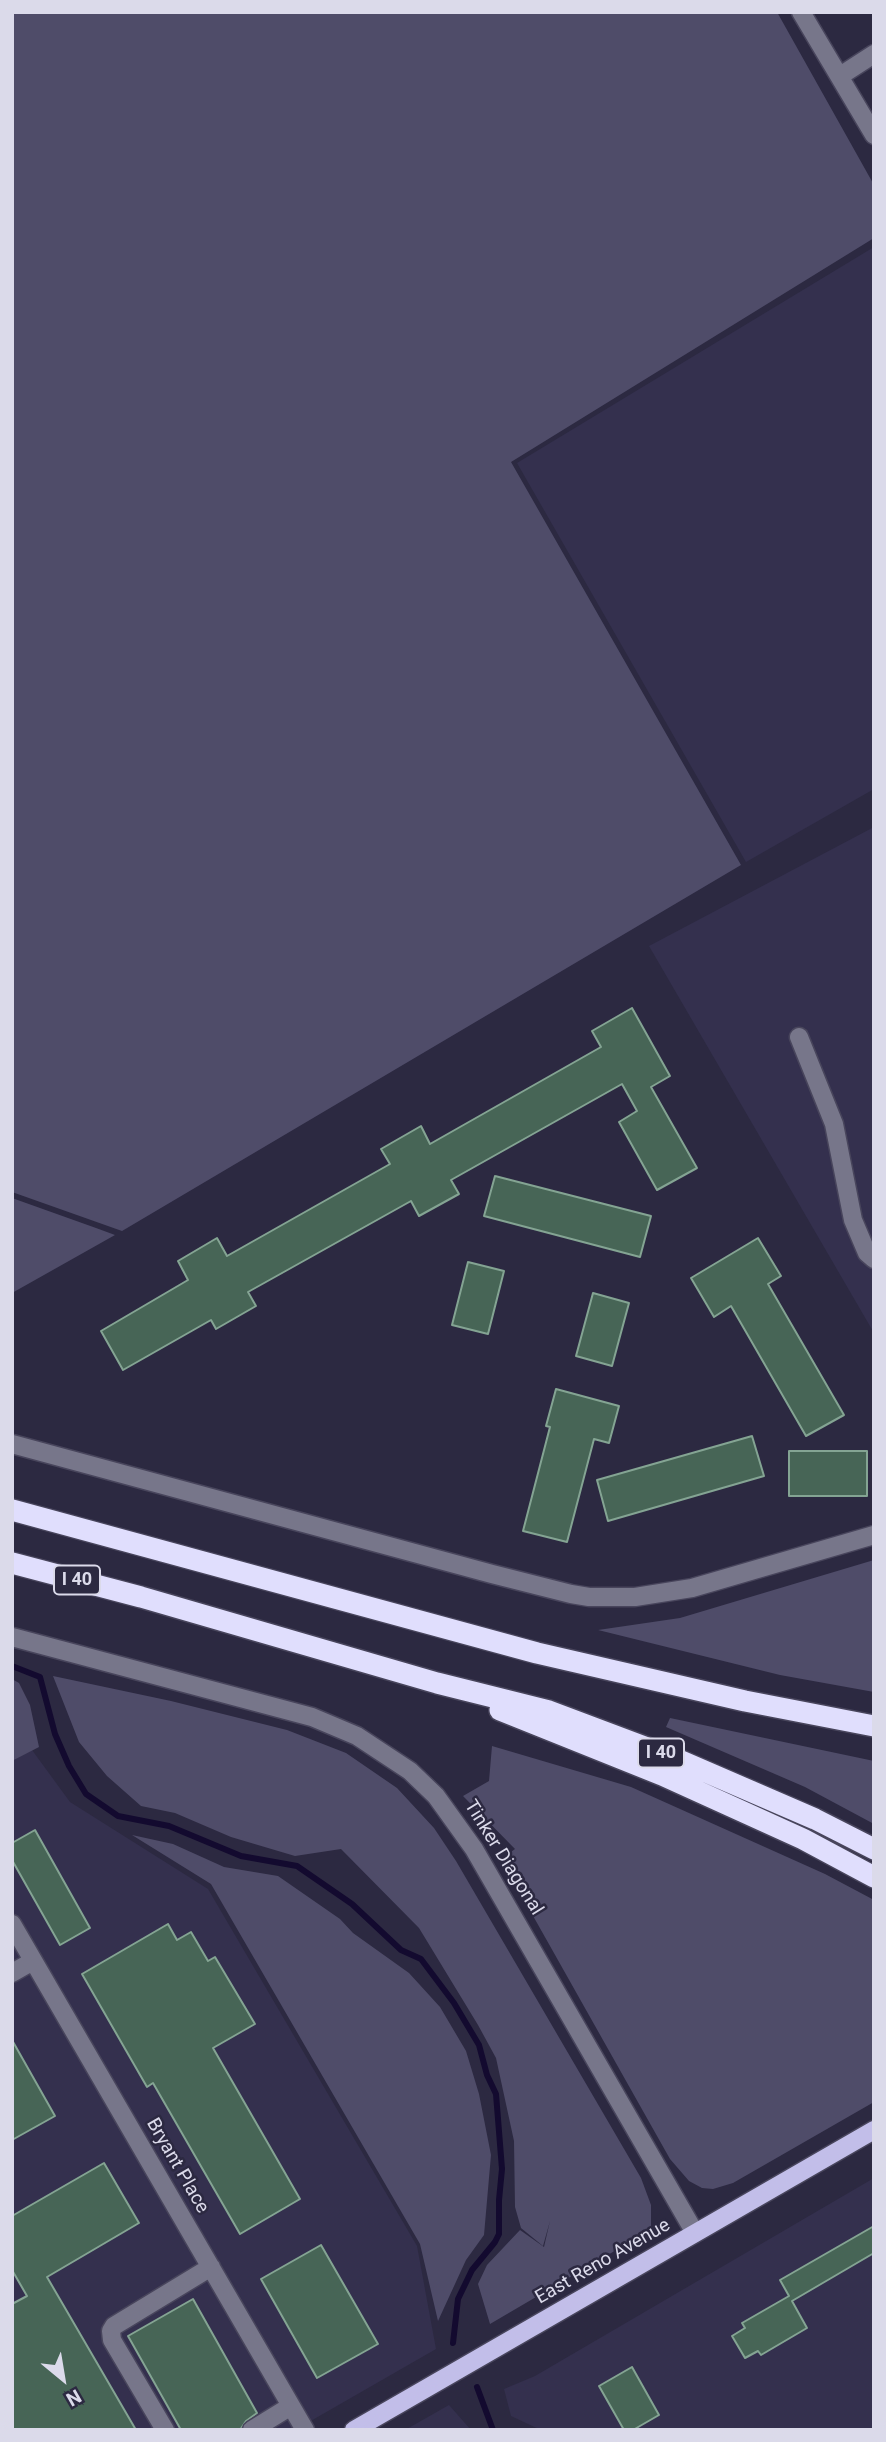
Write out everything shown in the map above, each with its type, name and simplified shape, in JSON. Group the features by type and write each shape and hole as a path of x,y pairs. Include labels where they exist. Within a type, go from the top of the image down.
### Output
{"highway":[{"path":"12,1510 537,1653 874,1726"},
{"name":"I 40","path":"12,1563 141,1597 437,1683 549,1711 674,1758 815,1819 874,1849"},
{"path":"437,1683 662,1775 803,1839 874,1877"}],"main road":[{"name":"East Reno Avenue","path":"354,2430 874,2130"}],"street":[{"path":"801,12 874,135"},
{"path":"840,76 874,54"},
{"path":"799,1037 834,1124 853,1220 867,1253 874,1259"},
{"path":"12,1444 492,1574 589,1597 635,1597 692,1588 874,1535"},
{"name":"Tinker Diagonal","path":"12,1637 312,1717 357,1736 410,1771 436,1796 474,1849 695,2233"},
{"name":"Bryant Place","path":"12,1924 305,2430"},
{"path":"12,1973 33,1961"},
{"path":"165,2430 113,2340 111,2331 114,2326 211,2267"},
{"path":"252,2430 291,2406"}],"shaded area":[{"path":"12,12 777,12 874,185 874,238 511,462 741,865 122,1231 12,1192"},
{"path":"874,247 874,789 746,862 517,463"},
{"path":"874,827 874,1333 649,946"},
{"path":"12,1198 96,1228 115,1235 12,1293"},
{"path":"874,1560 874,1692 780,1675 598,1630 680,1618"},
{"path":"53,1676 171,1701 287,1730 346,1753 397,1788 434,1828 456,1861 641,2178 651,2205 651,2226 635,2239 490,2324 478,2284 487,2265 520,2230 544,2247 550,2221 543,2246 521,2228 515,2207 514,2141 496,2058 419,1928 341,1849 295,1856 231,1837 175,1813 141,1806 107,1776 79,1742"},
{"path":"12,1679 19,1683 30,1705 39,1747 12,1761"},
{"path":"670,1718 874,1761 874,1824 805,1787 666,1727"},
{"path":"492,1746 631,1787 825,1874 874,1900 874,2102 733,2183 713,2189 702,2188 689,2181 670,2159 501,1859 515,1849 463,1796 489,1781"},
{"path":"32,1750 70,1802 208,1889 417,2246 436,2349 295,2430 12,2430 12,1761"},
{"path":"132,1835 173,1844 224,1867 278,1876 340,1919 353,1933 409,1973 440,2007 466,2051 479,2094 491,2155 484,2235 466,2260 438,2321 420,2244 211,1884"},
{"path":"874,2178 874,2430 541,2430 511,2416 504,2389 535,2376"},
{"path":"449,2405 471,2430 405,2430"}],"building":[{"path":"632,1008 670,1076 651,1087 697,1168 657,1190 619,1122 637,1111 622,1084 451,1180 459,1194 419,1216 411,1201 248,1292 256,1306 216,1329 211,1320 123,1370 101,1331 188,1280 178,1261 217,1238 227,1256 390,1164 381,1149 421,1126 430,1144 601,1047 592,1031"},
{"path":"495,1176 651,1216 640,1257 484,1216"},
{"path":"758,1238 781,1276 768,1284 844,1415 806,1436 731,1306 714,1317 691,1278"},
{"path":"468,1262 504,1271 488,1334 452,1325"},
{"path":"593,1293 629,1303 612,1366 576,1356"},
{"path":"556,1389 619,1406 609,1443 594,1439 567,1542 523,1531 550,1427 546,1426"},
{"path":"752,1436 764,1476 608,1521 597,1480"},
{"path":"789,1451 867,1451 867,1496 789,1496"},
{"path":"35,1830 90,1928 60,1945 12,1860 12,1843"},
{"path":"168,1924 177,1940 191,1932 208,1961 215,1957 255,2024 213,2048 300,2199 240,2234 153,2083 147,2087 82,1974"},
{"path":"12,2040 55,2116 12,2140"},
{"path":"104,2163 139,2223 47,2277 136,2430 12,2430 12,2304 27,2296 12,2270 12,2216"},
{"path":"874,2226 874,2253 792,2301 807,2328 761,2355 758,2351 745,2358 732,2336 745,2328 742,2323 789,2296 780,2280"},
{"path":"321,2245 378,2344 317,2378 261,2279"},
{"path":"193,2299 257,2413 246,2421 240,2430 181,2430 128,2336"},
{"path":"632,2367 659,2415 633,2430 624,2430 599,2386"}],"waterway":[{"path":"12,1666 40,1677 55,1734 69,1766 86,1794 118,1816 169,1826 241,1856 297,1866 352,1904 401,1950 421,1959 454,2003 479,2045 487,2075 496,2094 502,2169 499,2234 472,2270 458,2299 453,2343"},
{"path":"477,2387 493,2430"}]}
